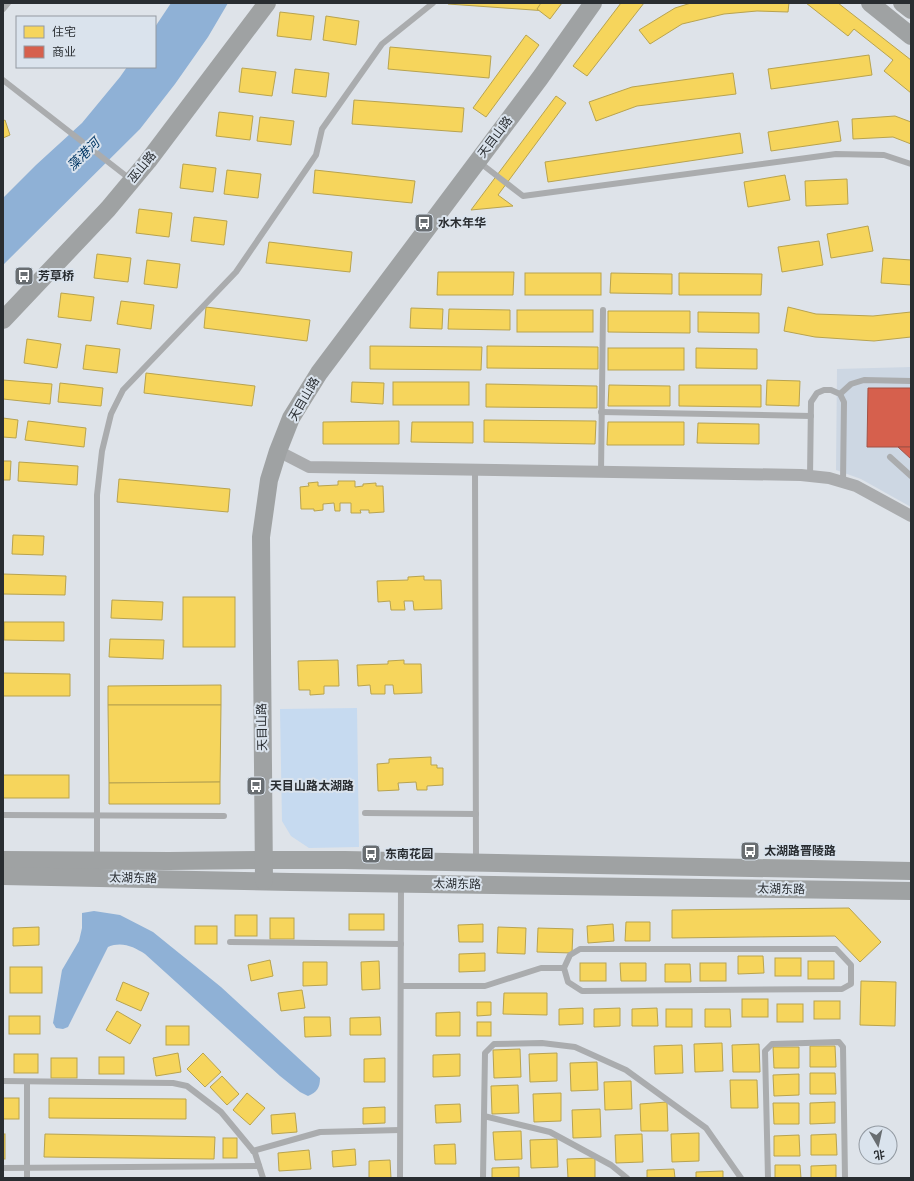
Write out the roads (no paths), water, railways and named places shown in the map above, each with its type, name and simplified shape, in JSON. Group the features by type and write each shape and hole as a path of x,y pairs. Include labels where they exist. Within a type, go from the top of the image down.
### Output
{"main road":[{"name":"巫山路","path":"3,320 108,209 126,176 152,155 267,3"},
{"name":"天目山路","path":"264,881 260,537 269,480 278,451 292,418 319,373 540,78 593,3"},
{"path":"870,3 911,36"},
{"path":"903,3 911,10"},
{"name":"太湖东路","path":"3,860 264,860 911,871"},
{"name":"太湖东路","path":"3,876 401,884 911,891"}],"street":[{"path":"278,451 309,467 801,476 829,478 856,486 911,516"}],"lane":[{"path":"3,9 8,3"},
{"path":"97,860 97,495 102,451 111,414 123,390 236,272 316,155 322,129 382,44 433,3"},
{"path":"3,80 126,176"},
{"path":"477,161 523,196 836,154 884,155 911,164"},
{"path":"601,472 603,310"},
{"path":"840,394 851,384 864,380 911,381"},
{"path":"810,477 811,402 817,393 824,390 831,390 840,394 844,402 843,482"},
{"path":"602,412 811,416"},
{"path":"890,457 911,476"},
{"path":"476,470 476,863"},
{"path":"365,813 476,814"},
{"path":"3,815 224,816"},
{"path":"400,1178 401,884"},
{"path":"230,942 401,944"},
{"path":"580,948 836,949 851,965 851,984 842,989 582,991 568,982 564,968 570,955 580,948"},
{"path":"400,986 485,986 541,968 564,968"},
{"path":"768,1178 765,1051 772,1044 839,1042 843,1047 845,1178"},
{"path":"483,1178 485,1053 494,1044 542,1043 575,1047 626,1070 706,1128 741,1178"},
{"path":"3,1081 173,1083 187,1086 221,1112 253,1151 263,1178"},
{"path":"27,1082 27,1178"},
{"path":"484,1116 550,1132 611,1165 627,1178"},
{"path":"253,1151 320,1132 400,1130"},
{"path":"3,1168 259,1166"}],"water":[{"name":"藻港河","path":"171,3 228,3 208,37 175,84 140,129 3,265 3,198 36,165 82,123 126,68 156,68 156,26"},
{"path":"94,911 120,915 153,932 221,987 320,1078 317,1089 314,1093 308,1096 300,1092 280,1076 145,954 128,946 113,945 108,947 68,1027 63,1029 56,1028 53,1023 62,970 79,941 82,928 82,913"}],"place":[{"name":"水木年华","path":"424,223"},
{"name":"芳草桥","path":"24,276"},
{"name":"天目山路太湖路","path":"256,786"},
{"name":"太湖路晋陵路","path":"750,851"},
{"name":"东南花园","path":"371,854"}]}
